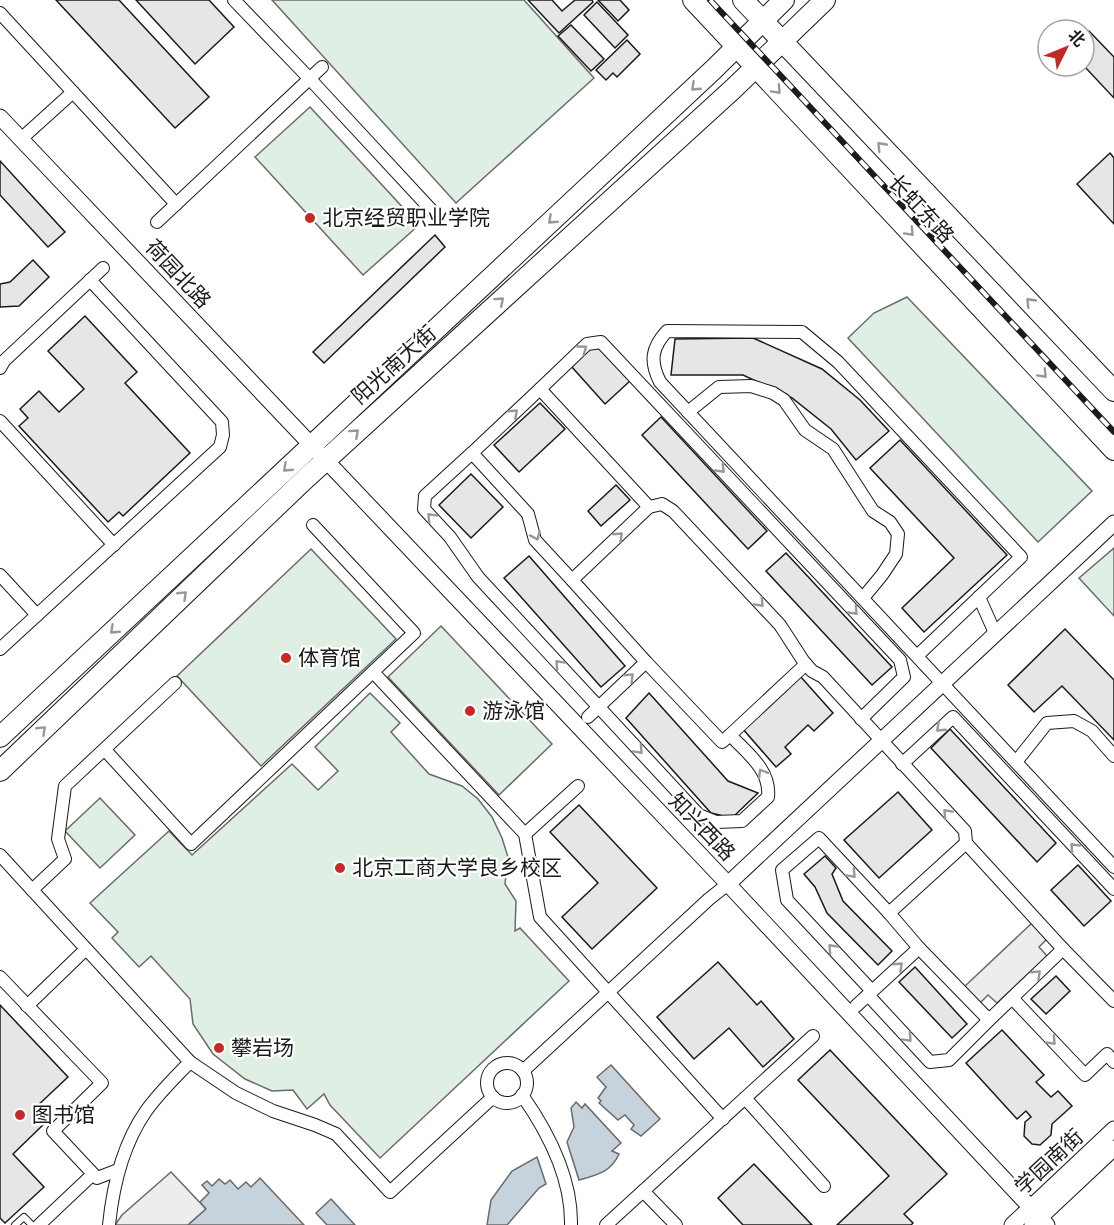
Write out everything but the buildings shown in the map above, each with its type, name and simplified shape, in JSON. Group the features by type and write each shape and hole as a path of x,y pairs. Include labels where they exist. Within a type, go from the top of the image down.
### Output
{"main road":[{"name":"长虹东路","path":"693,0 1114,450"},
{"name":"长虹东路","path":"743,0 1114,390"},
{"name":"阳光南大街","path":"0,737 737,47 784,0"},
{"name":"阳光南大街","path":"0,771 325,460 756,68 825,0"}],"street":[{"path":"234,0 436,215"},
{"path":"0,13 176,204"},
{"path":"157,222 322,67"},
{"path":"21,139 73,92"},
{"name":"荷园北路","path":"0,117 325,460"},
{"path":"1,362 103,268"},
{"path":"0,649 220,447 223,435 222,422 90,280"},
{"path":"917,656 1021,557 838,362 802,332 667,331 657,342 653,358 654,370 660,382 1114,867"},
{"path":"730,735 764,771 769,785 768,797 742,821 716,822 699,815 478,577 450,537 424,509 424,496 587,344 601,342 900,660 904,677 861,719"},
{"path":"688,412 719,387 752,386 773,393 784,400 805,430 834,449 873,511 890,522 898,534 896,554 862,598"},
{"path":"540,388 649,507"},
{"path":"0,421 114,545"},
{"path":"472,453 528,514 535,540 722,742 806,664"},
{"name":"知兴西路","path":"325,460 728,884 1037,1219"},
{"path":"572,580 649,507 662,504 673,511 780,625 806,664 823,677 964,831 966,843 1114,1001"},
{"path":"523,1071 728,884 1114,523"},
{"path":"105,750 191,844 414,633 313,525"},
{"path":"0,575 37,615"},
{"path":"979,597 995,633"},
{"path":"588,717 646,662"},
{"path":"373,672 525,834 540,917 723,1119"},
{"path":"32,890 65,860 58,839 65,786 175,683"},
{"path":"902,764 952,717 1114,890"},
{"path":"1016,762 1047,723 1074,721 1092,731 1114,756"},
{"path":"525,834 578,786"},
{"path":"989,1020 919,948 819,838 782,870 787,900 930,1062 949,1060 1063,949"},
{"path":"889,913 966,843"},
{"path":"0,855 190,1062 236,1093 336,1134 390,1192 493,1097"},
{"path":"856,1006 919,948"},
{"path":"27,1006 86,949"},
{"path":"0,976 102,1083 52,1131 97,1178 118,1170"},
{"path":"1012,998 1085,1075 1112,1055"},
{"path":"606,1225 813,1036"},
{"path":"109,1225 118,1170 131,1136 146,1110 190,1062"},
{"path":"506,1063 523,1071 526,1083 522,1095 511,1102 504,1102 493,1097 487,1085 487,1079 494,1068 506,1063"},
{"path":"522,1095 540,1122 554,1151 566,1186 571,1225"},
{"path":"745,1098 824,1186"},
{"name":"学园南街","path":"1037,1219 1114,1129"},
{"name":"学园南街","path":"1012,1225 1037,1219 1114,1148"},
{"path":"39,1225 93,1174"},
{"path":"644,1191 676,1225"}],"lane":[{"path":"15,1225 24,1217 32,1225"}],"green space":[{"path":"272,0 524,0 594,78 456,203"},
{"path":"310,107 419,225 363,275 255,157"},
{"path":"907,297 1092,491 1038,542 848,338 874,313"},
{"path":"1114,548 1114,616 1079,578"},
{"name":"体育馆","path":"311,549 396,639 261,766 177,676"},
{"name":"游泳馆","path":"441,626 552,744 499,795 388,677"},
{"path":"370,693 400,723 391,732 429,774 462,786 478,799 492,817 508,857 505,884 516,901 515,931 520,928 569,981 380,1158 330,1105 324,1094 307,1109 293,1090 272,1091 245,1079 213,1054 193,1024 190,999 151,956 139,967 112,938 118,932 90,903 169,831 192,855 292,764 318,790 338,771 315,747"},
{"path":"100,798 135,835 100,868 65,831"}],"shaded area":[{"path":"1033,922 1048,938 1039,947 1047,956 997,1003 988,995 979,1004 964,987"},
{"path":"611,1065 660,1119 641,1136 631,1129 634,1125 625,1115 618,1120 599,1103 601,1101 598,1098 606,1087 597,1077"},
{"path":"576,1102 582,1108 585,1104 621,1143 612,1151 619,1154 608,1169 579,1180 567,1142 574,1127 571,1108"},
{"path":"537,1157 546,1184 539,1188 507,1225 487,1225 491,1200 512,1171"},
{"path":"171,1172 206,1209 188,1225 115,1225 122,1215"},
{"path":"260,1178 304,1225 188,1225 206,1209 200,1202 209,1193 202,1185 207,1181 212,1186 219,1179 225,1184 230,1180 238,1189 246,1182 251,1187"},
{"path":"331,1199 355,1225 327,1225 316,1213"}],"railway":[{"path":"710,0 1114,432"}],"place":[{"name":"北京经贸职业学院","path":"310,218"},
{"name":"体育馆","path":"286,658"},
{"name":"游泳馆","path":"470,711"},
{"name":"北京工商大学良乡校区","path":"340,868"},
{"name":"攀岩场","path":"219,1048"},
{"name":"图书馆","path":"20,1115"}]}
